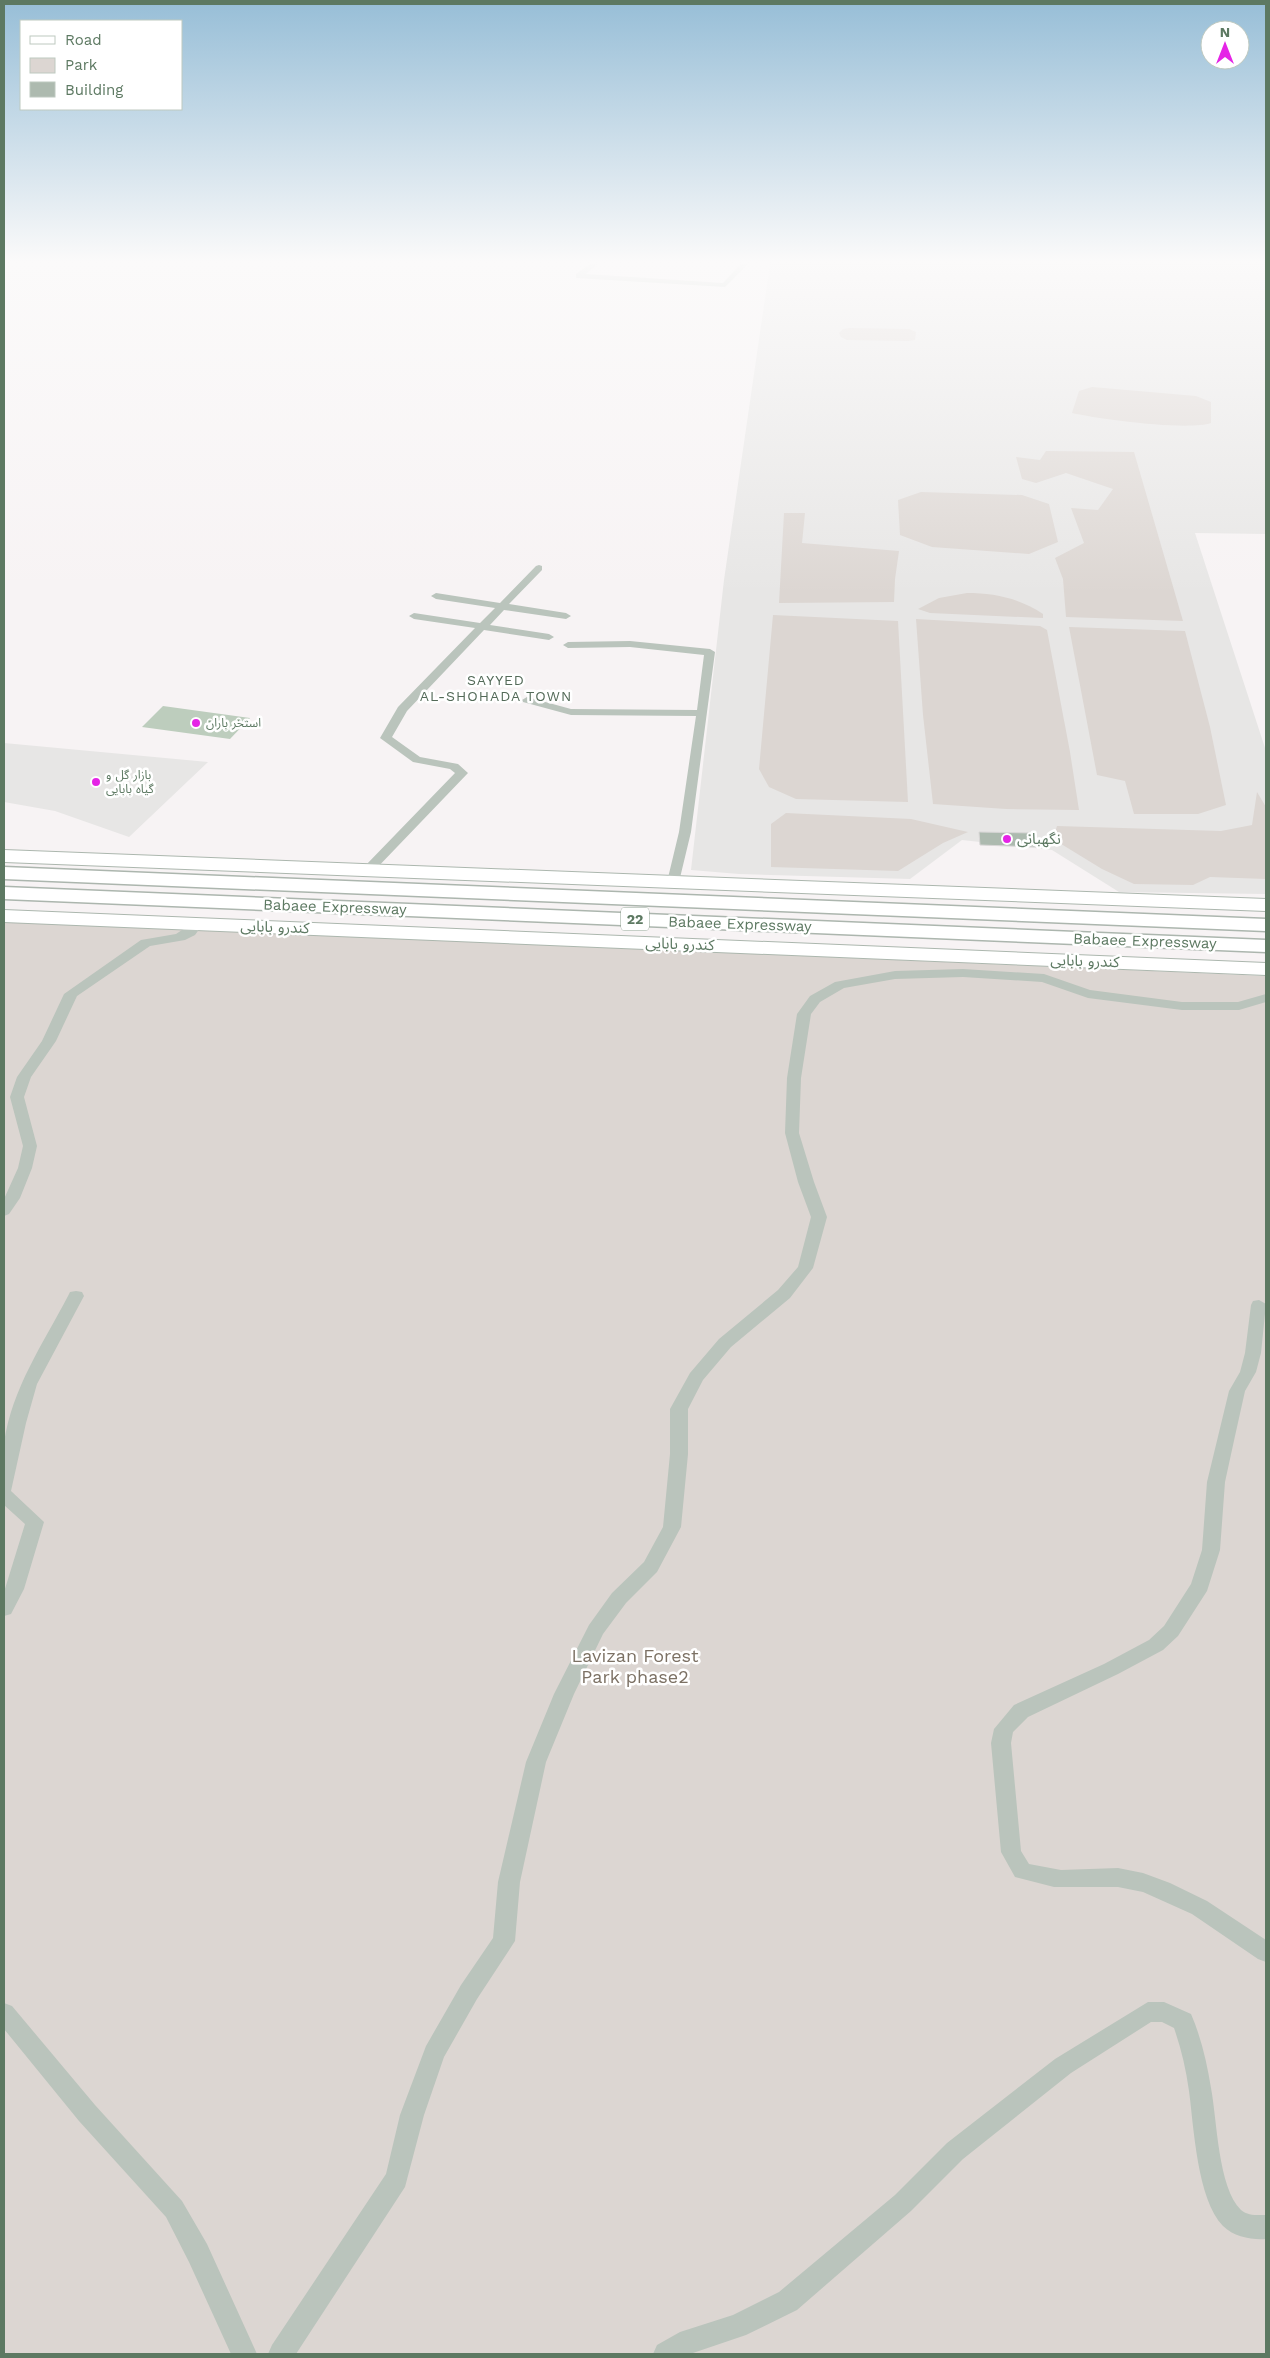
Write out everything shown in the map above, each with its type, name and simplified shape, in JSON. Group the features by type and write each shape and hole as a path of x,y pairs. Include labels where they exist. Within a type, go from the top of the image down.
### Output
{"highway":[{"name":"Babaee Expressway","path":"4,873 1266,925"},
{"name":"Babaee Expressway","path":"4,893 1266,946"}],"main road":[{"path":"4,856 1266,906"},
{"path":"4,912 58,918"},
{"name":"کندرو بابایی","path":"4,916 1266,969"},
{"path":"797,949 919,948 1266,957"}],"street":[{"path":"369,869 462,773 454,766 417,760 386,738 402,709 539,568"},
{"path":"436,596 566,616"},
{"path":"414,616 548,637"},
{"path":"568,645 630,644 710,652 685,832 673,882"},
{"path":"527,700 572,712 701,713"},
{"path":"4,1211 25,1168 30,1146 16,1097 24,1077 49,1041 71,994 146,943 180,937 190,932 197,924"},
{"path":"281,2354 397,2179 412,2115 434,2053 469,1992 504,1941 510,1882 536,1762 564,1694 596,1630 620,1598 651,1567 672,1527 679,1454 679,1409 696,1377 725,1343 784,1294 805,1268 819,1217 806,1182 792,1133 794,1078 804,1014 815,999 840,985 896,976 963,973 1044,978 1088,994 1182,1006 1239,1006 1266,998"},
{"path":"4,1489 14,1432 29,1384 76,1296"},
{"path":"1259,1304 1253,1353 1248,1372 1237,1392 1216,1482 1211,1550 1200,1586 1170,1631 1156,1645 1110,1670 1021,1711 1004,1728 1000,1743 1011,1852 1022,1870 1042,1877 1072,1879 1123,1878 1149,1884 1175,1896 1232,1928 1266,1952"},
{"path":"4,1495 35,1522 16,1589 4,1609"},
{"path":"666,2354 689,2341 737,2326 788,2302 903,2203 955,2151 1063,2066 1148,2012 1164,2012 1183,2021 1199,2078 1214,2178 1221,2200 1230,2217 1249,2228 1266,2227"},
{"path":"4,2013 87,2113 174,2209 198,2253 244,2354"}],"shaded area":[{"path":"754,374 1266,374 1266,534 1195,533 1266,751 1266,894 1119,892 1052,850 962,840 910,879 739,874 691,870 724,580"},
{"name":"استخر باران","path":"163,706 250,718 230,739 142,727"},
{"name":"بازار گل و گیاه بابایی","path":"4,743 208,762 129,837 55,811 4,802"}],"green space":[{"path":"1092,387 1196,396 1211,402 1211,423 1183,426 1163,425 1121,421 1072,413 1079,391"},
{"path":"1046,451 1134,452 1183,621 1066,617 1063,579 1055,558 1084,543 1071,508 1098,510 1113,489 1066,473 1036,483 1022,479 1016,457 1040,460"},
{"path":"921,492 1022,495 1049,504 1058,542 1029,554 932,547 900,535 898,500"},
{"path":"784,513 805,513 802,543 899,551 894,602 779,603"},
{"path":"967,593 997,595 1016,600 1043,614 1043,618 930,613 918,609 939,598"},
{"path":"773,615 898,621 908,802 796,799 769,787 759,769"},
{"path":"916,619 1040,626 1047,630 1079,810 1006,809 933,804 923,715"},
{"path":"1069,627 1185,631 1210,727 1226,805 1198,814 1134,814 1125,781 1097,775"},
{"path":"1257,792 1266,807 1266,879 1210,877 1193,885 1134,884 1102,869 1053,839 1057,826 1221,831 1252,825"},
{"path":"786,813 911,819 968,832 943,843 898,871 771,867 771,824"},
{"name":"Lavizan Forest Park phase2","path":"4,921 1266,976 1266,2354 4,2354"}],"building":[{"name":"نگهبانی","path":"979,832 1034,833 1036,847 980,845"}],"place":[{"name":"استخر باران","path":"196,723"},
{"name":"بازار گل و گیاه بابایی","path":"96,782"},
{"name":"نگهبانی","path":"1007,839"}],"district":[{"name":"SAYYED AL-SHOHADA TOWN","path":"496,688"}]}
